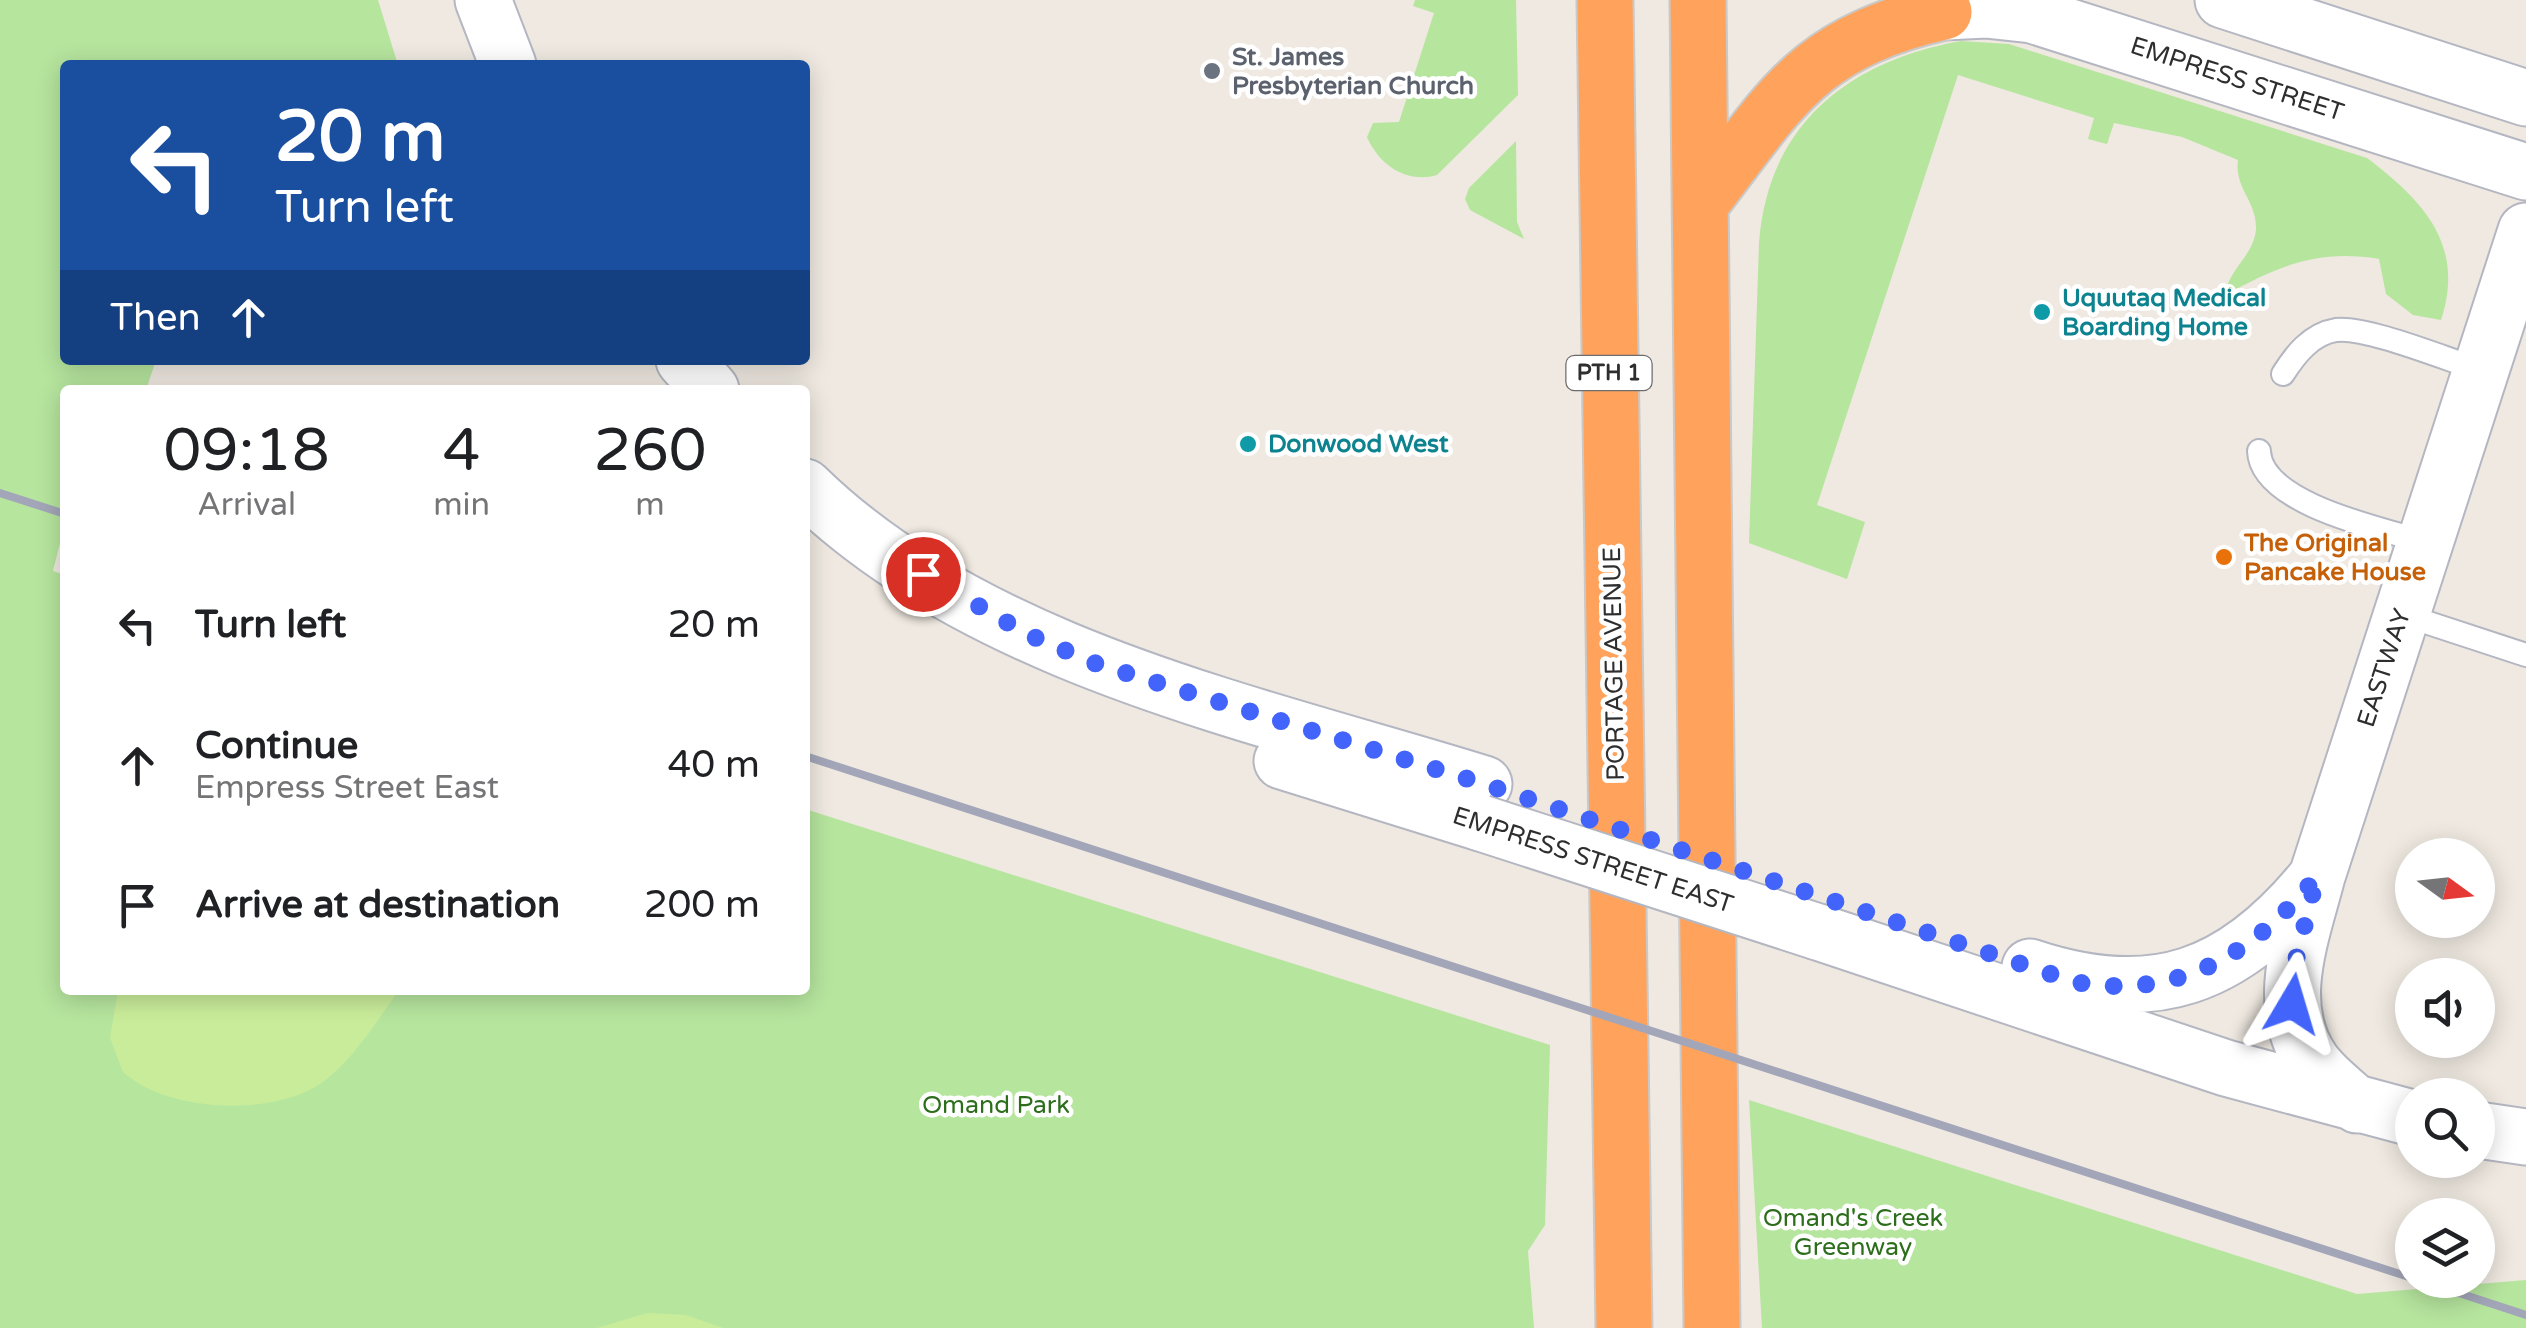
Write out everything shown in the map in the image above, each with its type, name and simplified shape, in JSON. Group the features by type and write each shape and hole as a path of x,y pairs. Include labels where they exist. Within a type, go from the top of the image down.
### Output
{"highway":[{"name":"PORTAGE AVENUE","path":"1606,0 1624,1328"},
{"path":"1698,0 1712,1328"},
{"path":"1702,202 1787,92 1820,62 1858,38 1944,12"}],"main road":[{"path":"444,0 466,60"},
{"path":"483,0 506,60"},
{"path":"2223,0 2526,98"},
{"name":"EMPRESS STREET","path":"1944,12 1986,10 2032,15 2526,172"},
{"name":"EASTWAY","path":"2357,1106 2313,1062 2294,1015 2294,968 2317,876 2526,231"},
{"path":"646,365 662,385"},
{"path":"688,365 706,385"},
{"name":"EMPRESS STREET EAST","path":"810,491 893,556 1046,642 1097,664 1483,804 1816,914 2226,1068 2395,1114"},
{"name":"EMPRESS STREET EAST","path":"810,535 951,631 1074,691 1483,804"},
{"name":"EMPRESS STREET EAST","path":"1816,914 2075,982 2115,987 2153,984 2212,966 2283,918 2317,876"},
{"path":"2495,1132 2526,1137"}],"lane":[{"path":"2283,374 2294,355 2312,340 2336,330 2363,333 2481,370"},
{"path":"2259,452 2266,477 2279,488 2315,506 2425,542"},
{"path":"2402,614 2526,655"}],"green space":[{"name":"Omand Park","path":"0,0 378,0 396,60 60,60 60,365 154,365 148,385 60,385 60,543 53,571 60,573 60,995 810,995 810,811 1550,1045 1545,1225 1528,1251 1534,1328 0,1328"},
{"path":"1415,0 1516,0 1518,95 1437,175 1426,177 1395,170 1379,156 1367,137 1373,123 1399,122 1434,13 1413,6"},
{"path":"1961,41 2009,44 2367,158 2405,190 2434,226 2448,269 2441,320 2413,315 2386,294 2379,259 2357,256 2299,262 2225,295 2251,247 2256,229 2253,210 2239,179 2238,160 2182,137 2114,123 2107,144 2088,139 2094,118 1958,75 1817,505 1865,522 1847,579 1749,543 1759,243 1766,201 1779,164 1797,132 1821,105 1850,82 1883,64"},
{"path":"1516,141 1517,222 1524,239 1470,210 1465,199 1469,188"},
{"path":"117,995 396,995 332,1075 299,1095 274,1102 219,1105 165,1095 123,1072 110,1038"},
{"name":"Omand's Creek Greenway","path":"1749,1100 2357,1294 2395,1291 2395,1298 2495,1298 2495,1283 2526,1280 2526,1328 1762,1328"},
{"path":"647,1313 686,1315 723,1328 597,1328"}],"railway":[{"path":"0,493 60,512"},
{"path":"810,758 2395,1272"},
{"path":"2474,1298 2526,1315"}],"place":[{"name":"St. James Presbyterian Church","path":"1212,71"},
{"name":"Uquutaq Medical Boarding Home","path":"2042,312"},
{"name":"Donwood West","path":"1248,444"},
{"name":"The Original Pancake House","path":"2224,557"}],"route":[{"path":"923,574 1029,635 1097,664 1484,784 2075,982 2115,987 2153,984 2212,966 2283,918 2317,876 2294,968 2292,1004"}]}
